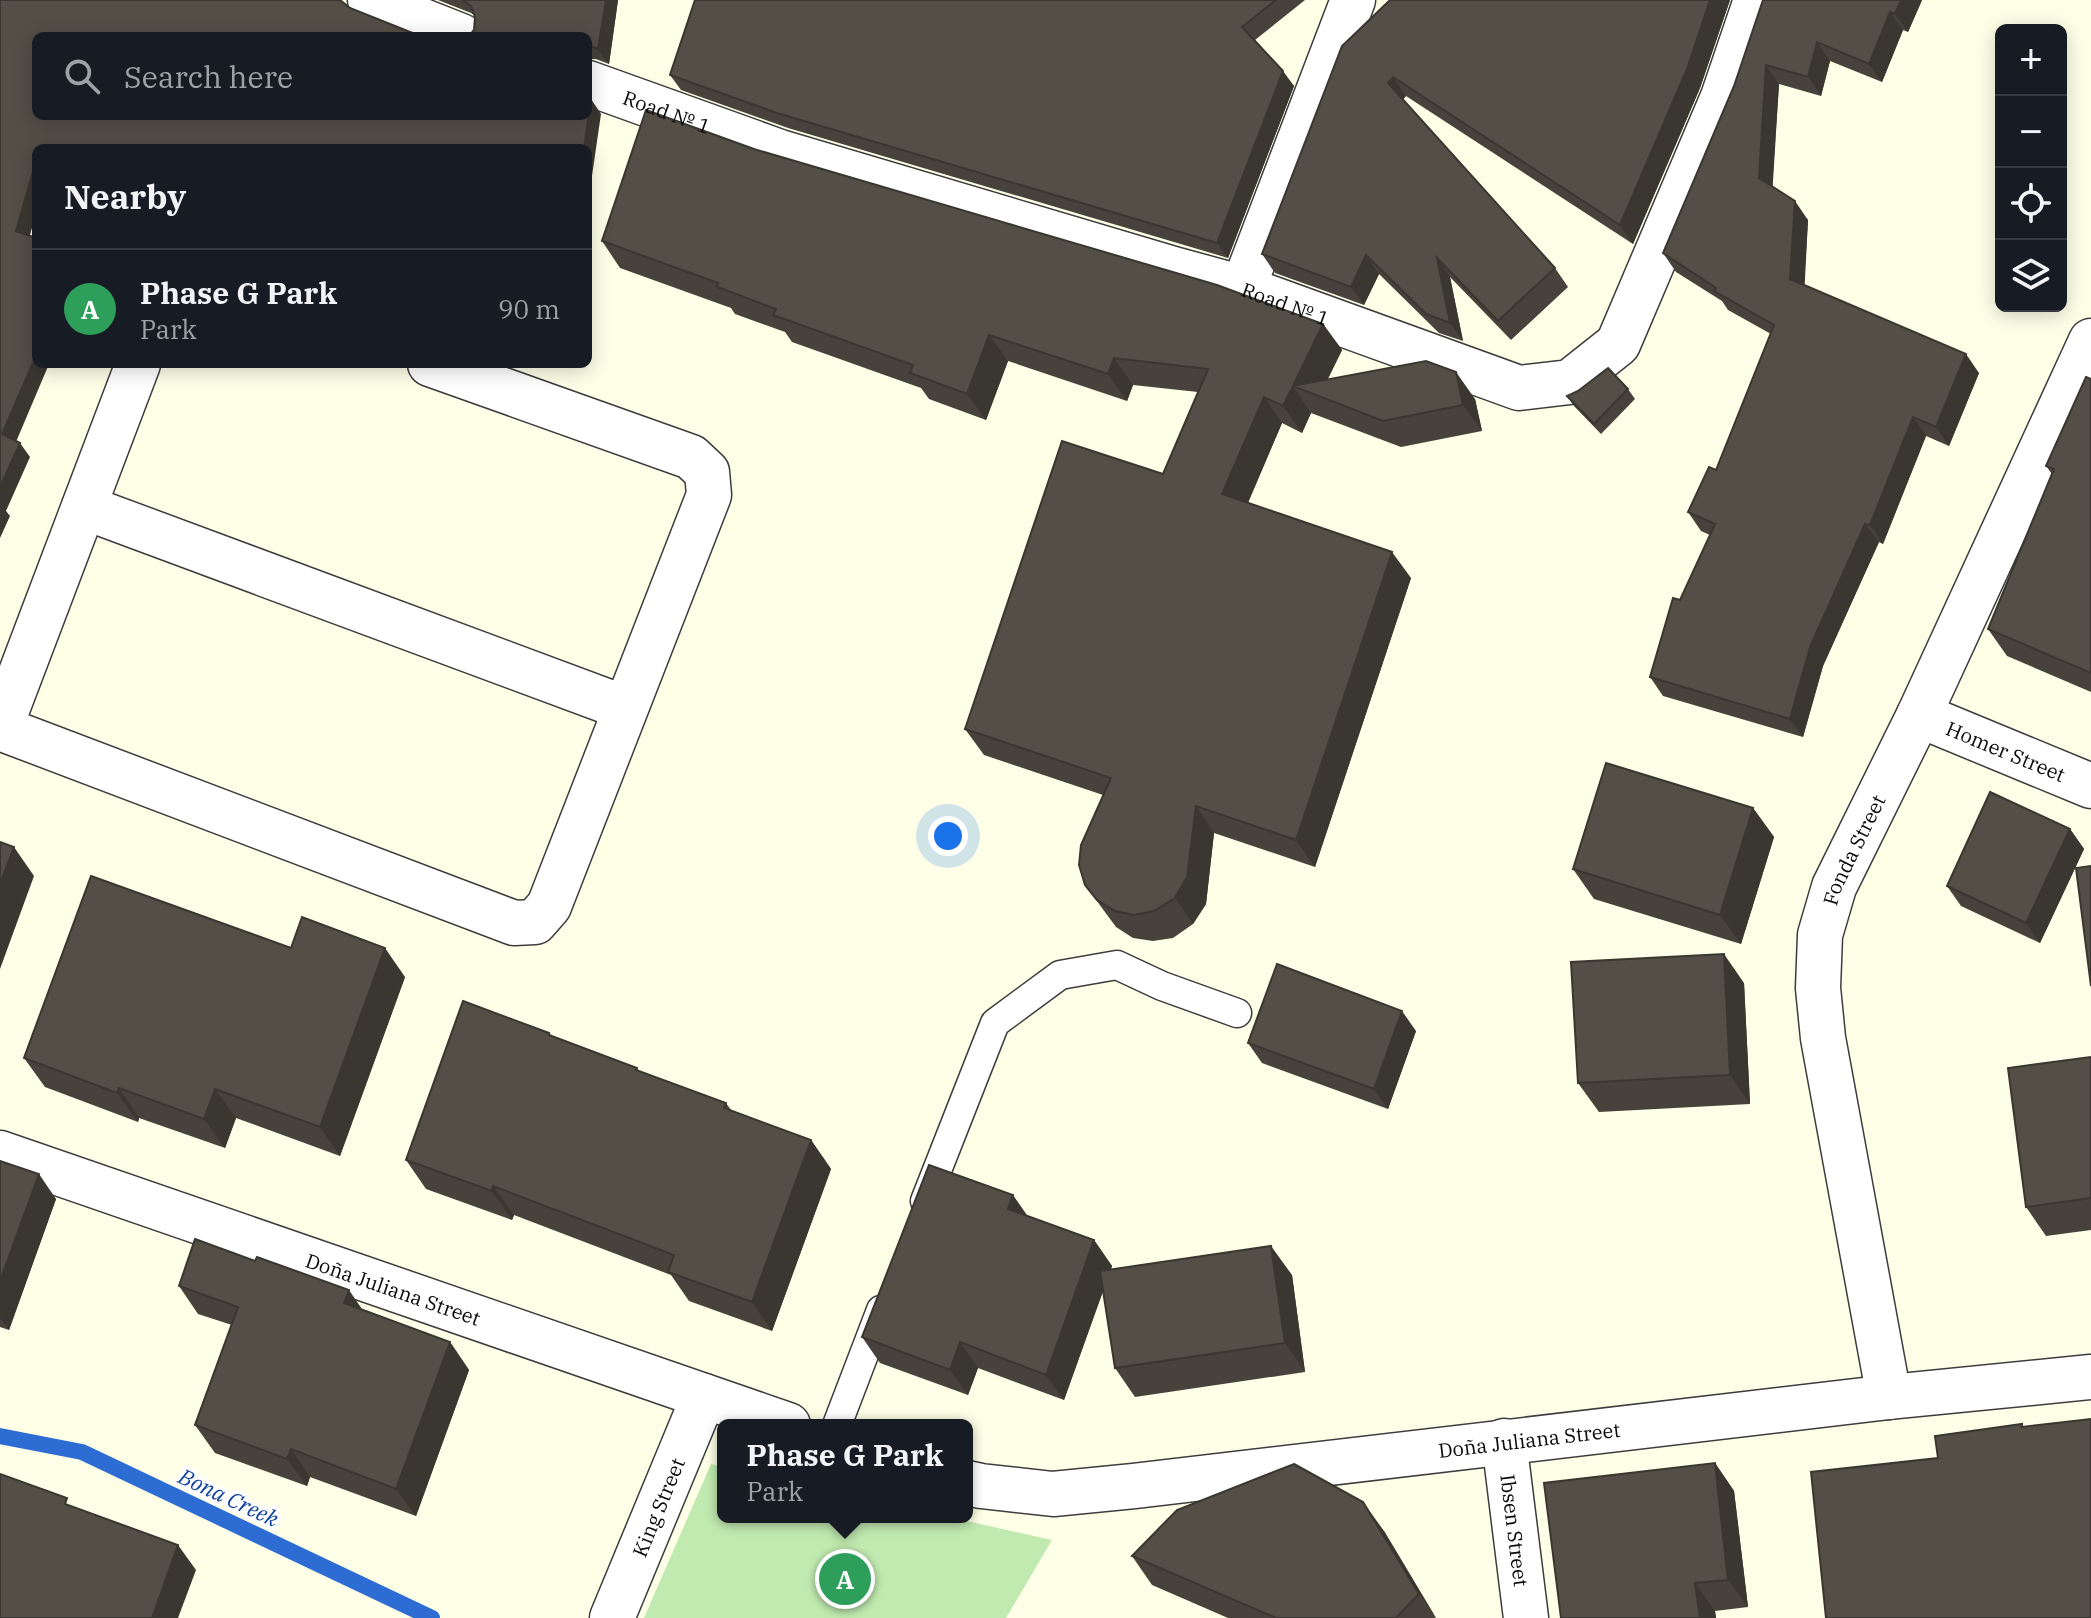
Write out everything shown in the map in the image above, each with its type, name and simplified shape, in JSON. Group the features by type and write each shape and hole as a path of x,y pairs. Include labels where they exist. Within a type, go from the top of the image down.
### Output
{"street":[{"path":"370,0 451,32"},
{"path":"1243,288 1353,0"},
{"name":"Road № 1","path":"592,84 780,152 1243,288 1519,388 1570,382 1618,344 1723,97 1756,0"},
{"name":"Fonda Street","path":"1889,1397 1823,1038 1818,988 1820,935 1834,887 1919,715 2091,341"},
{"path":"136,368 0,728 514,923 535,922 549,906 709,495 707,472 691,457 441,368"},
{"path":"84,507 625,708"},
{"name":"Homer Street","path":"1919,715 2091,786"},
{"name":"Doña Juliana Street","path":"0,1153 771,1419"},
{"name":"Doña Juliana Street","path":"973,1484 1053,1494 1889,1397 2091,1377"},
{"name":"King Street","path":"612,1618 704,1396"},
{"name":"Ibsen Street","path":"1504,1441 1526,1618"}],"lane":[{"path":"915,1226 995,1023 1060,975 1117,965 1162,986 1237,1013"},
{"path":"839,1419 892,1284"}],"green space":[{"path":"711,1464 717,1466 717,1523 973,1522 1052,1540 1006,1618 644,1618"}],"building":[{"path":"0,0 340,0 350,8 410,32 32,32 32,120 588,120 585,144 32,144 32,175 16,231 32,237 32,365 2,434 20,443 0,487"},
{"path":"463,0 606,0 598,49 592,47 592,32 472,32 475,17 471,6"},
{"path":"695,0 1276,0 1242,27 1283,71 1217,243 777,113 670,75"},
{"path":"1390,0 1710,0 1687,69 1620,225 1393,77 1388,83 1555,268 1498,321 1437,258 1450,323 1426,314 1366,255 1351,287 1262,254 1342,46"},
{"path":"1763,0 1901,0 1895,14 1890,12 1869,64 1817,42 1808,77 1766,65 1759,178 1795,201 1790,279 1966,354 1936,427 1913,417 1870,525 1865,524 1810,647 1790,719 1650,677 1673,598 1680,600 1715,524 1688,512 1709,467 1716,470 1774,325 1714,291 1716,288 1663,253 1734,86"},
{"path":"646,110 754,149 1217,285 1323,324 1283,406 1264,397 1222,494 1392,552 1296,840 1196,806 1187,877 1175,898 1154,911 1134,915 1115,911 1097,900 1085,885 1079,865 1081,845 1111,778 965,729 1062,441 1163,474 1208,369 1114,358 1108,374 989,335 967,394 910,373 913,365 773,315 776,309 717,287 718,283 602,241"},
{"path":"1426,361 1456,372 1463,405 1383,421 1293,386"},
{"path":"1608,368 1628,389 1594,424 1567,396"},
{"path":"2086,377 2091,379 2091,673 1988,629 2054,469 2046,466"},
{"path":"1606,763 1753,808 1720,915 1573,869"},
{"path":"1990,792 2070,829 2026,923 1947,886"},
{"path":"0,842 14,847 0,884"},
{"path":"2091,866 2091,986 2076,868"},
{"path":"91,876 291,948 302,917 385,948 320,1127 215,1089 204,1119 119,1088 117,1093 24,1058"},
{"path":"1724,954 1730,1075 1578,1083 1571,962"},
{"path":"1277,964 1402,1011 1374,1089 1248,1043"},
{"path":"463,1001 726,1103 724,1108 811,1140 752,1302 668,1272 674,1255 493,1186 492,1191 406,1160"},
{"path":"2091,1057 2091,1198 2026,1207 2008,1068"},
{"path":"0,1161 39,1174 0,1281"},
{"path":"929,1165 1013,1195 1008,1209 1094,1240 1046,1375 960,1342 950,1370 862,1337"},
{"path":"195,1239 255,1261 257,1257 349,1290 344,1303 450,1342 396,1489 291,1449 287,1459 195,1425 238,1307 179,1286"},
{"path":"1271,1246 1285,1343 1115,1368 1100,1271"},
{"path":"2091,1419 2091,1618 1826,1618 1811,1472 1938,1458 1935,1436 2022,1424 2022,1427"},
{"path":"1715,1463 1728,1580 1695,1583 1700,1618 1561,1618 1544,1483"},
{"path":"1294,1464 1363,1502 1419,1594 1396,1618 1276,1618 1132,1556 1177,1510"},
{"path":"0,1474 67,1498 65,1504 178,1545 152,1618 0,1618"}],"waterway":[{"name":"Bona Creek","path":"0,1436 82,1452 432,1618"}],"place":[{"name":"Phase G Park","path":"845,1579"}]}
